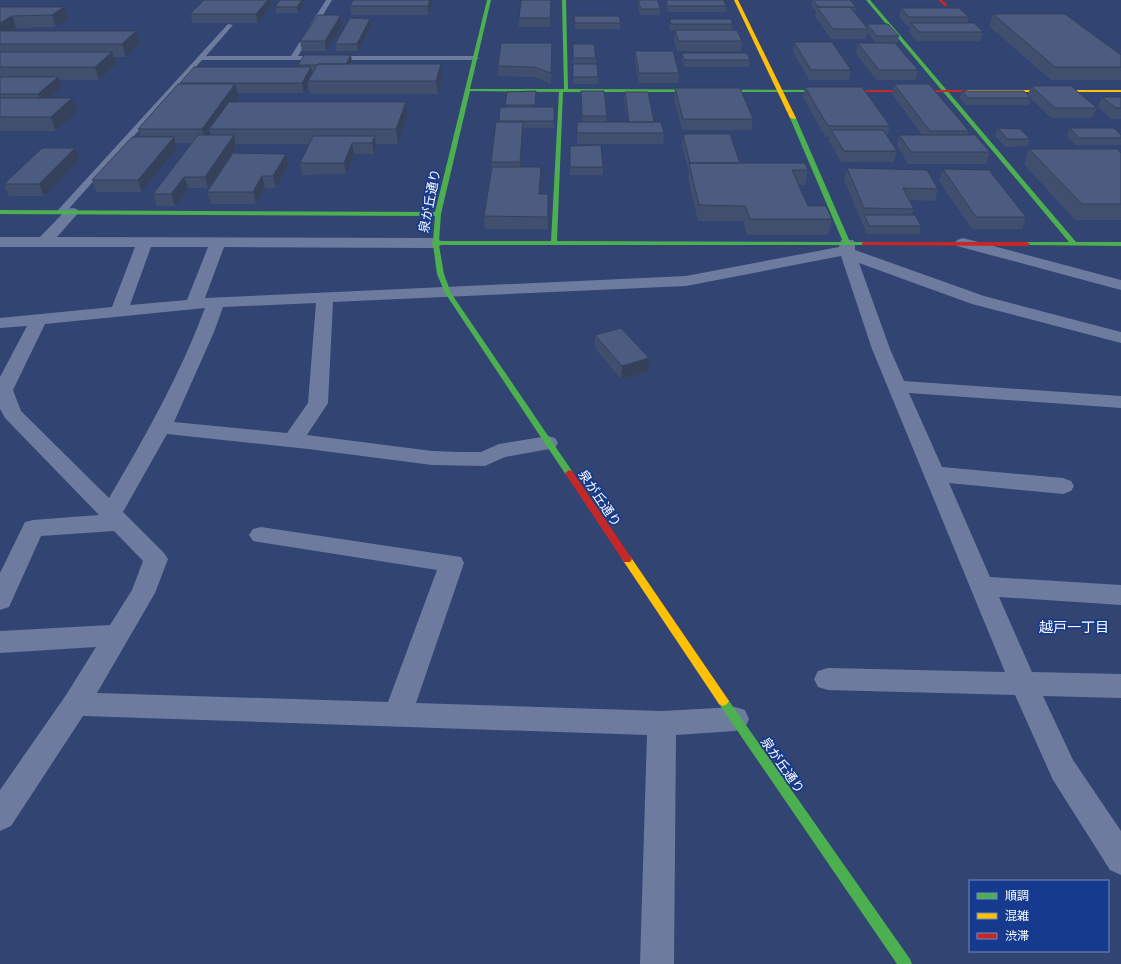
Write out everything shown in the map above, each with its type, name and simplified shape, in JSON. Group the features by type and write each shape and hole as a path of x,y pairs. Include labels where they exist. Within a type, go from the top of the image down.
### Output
{"street":[{"name":"泉が丘通り","path":"489,0 438,214 434,243 439,277 448,293 548,443 905,964"},
{"path":"554,243 564,90 564,0"},
{"path":"736,0 781,90 847,249 881,349 1023,683 1063,770 1121,859"},
{"path":"868,0 1074,244"},
{"path":"1115,0 1121,0"},
{"path":"468,90 1121,91"},
{"path":"0,212 438,214"},
{"path":"44,242 66,212"},
{"path":"0,242 554,243 847,249 964,243 1121,244"},
{"path":"119,312 145,242"},
{"path":"194,304 218,242"},
{"path":"964,243 1121,284"},
{"path":"0,323 216,302 448,293 686,281 847,249 978,300 1121,338"},
{"path":"294,440 318,403 325,298"},
{"path":"115,518 161,427 205,332 216,302"},
{"path":"0,816 10,786 76,704 143,593 156,559 12,414 3,390 39,319"},
{"path":"897,386 1117,407"},
{"path":"161,427 294,440 432,458 485,459 499,451 548,443"},
{"path":"934,474 1063,486"},
{"path":"0,600 33,528 115,518"},
{"path":"261,535 452,563 398,714"},
{"path":"982,586 1121,595"},
{"path":"0,642 118,635"},
{"path":"828,679 1121,686"},
{"path":"76,704 662,723 735,718"},
{"path":"657,964 662,723"}],"lane":[{"path":"293,58 329,0"},
{"path":"66,212 230,25"},
{"path":"200,58 476,58"}],"building":[{"path":"204,0 268,0 256,14 190,14"},
{"path":"280,0 302,0 297,7 275,7"},
{"path":"353,0 430,0 428,6 350,6"},
{"path":"521,0 551,0 550,18 519,18"},
{"path":"638,0 658,0 660,9 641,9"},
{"path":"666,0 724,0 726,6 668,6"},
{"path":"813,0 850,0 856,7 818,7"},
{"path":"0,7 64,7 52,15 12,16 0,23"},
{"path":"817,7 850,7 868,29 833,29"},
{"path":"901,8 959,8 969,17 909,17"},
{"path":"993,14 1065,14 1121,55 1121,67 1055,67"},
{"path":"318,15 341,15 325,41 300,41"},
{"path":"574,16 619,16 621,23 575,23"},
{"path":"350,18 370,19 357,44 335,44"},
{"path":"670,19 731,19 733,24 671,24"},
{"path":"911,23 974,23 983,32 919,32"},
{"path":"867,24 888,24 899,36 877,36"},
{"path":"675,30 737,30 742,41 678,41"},
{"path":"0,31 136,31 122,44 0,44"},
{"path":"794,42 832,42 851,70 811,70"},
{"path":"501,43 552,43 551,73 534,67 498,66"},
{"path":"858,43 895,43 918,70 879,70"},
{"path":"573,44 594,44 596,58 573,58"},
{"path":"635,51 673,51 679,73 639,73"},
{"path":"0,52 112,52 95,67 0,67"},
{"path":"682,53 747,53 750,60 684,60"},
{"path":"304,55 351,55 346,64 298,65"},
{"path":"318,64 441,64 436,81 308,81"},
{"path":"573,64 597,64 598,77 573,77"},
{"path":"194,67 311,67 302,83 180,83"},
{"path":"0,77 58,77 38,94 0,94"},
{"path":"178,84 235,84 202,129 138,129"},
{"path":"894,84 929,84 969,131 930,131"},
{"path":"1031,86 1071,86 1097,108 1055,108"},
{"path":"805,87 862,87 890,126 828,126"},
{"path":"675,88 740,88 753,119 683,119"},
{"path":"536,91 535,105 505,105 507,92"},
{"path":"581,91 604,91 607,116 582,116"},
{"path":"962,91 1024,91 1031,98 968,98"},
{"path":"625,92 648,92 654,122 629,122"},
{"path":"1102,97 1121,97 1121,108 1116,108"},
{"path":"0,98 72,98 51,117 0,117"},
{"path":"229,102 406,102 396,129 209,129"},
{"path":"500,107 554,107 554,121 499,121"},
{"path":"496,122 523,122 520,162 491,162"},
{"path":"577,122 661,122 664,133 577,133"},
{"path":"998,128 1020,129 1030,139 1007,139"},
{"path":"1070,128 1114,128 1121,135 1121,138 1079,138"},
{"path":"831,130 883,130 897,151 844,151"},
{"path":"683,134 730,134 740,163 690,163"},
{"path":"198,135 234,135 205,177 184,177 171,194 153,194"},
{"path":"899,135 975,135 990,152 911,152"},
{"path":"313,136 375,136 372,143 352,143 344,163 300,163"},
{"path":"132,137 174,137 138,180 92,180"},
{"path":"601,145 603,167 570,167 570,146"},
{"path":"42,148 75,148 39,184 4,184"},
{"path":"1029,149 1117,149 1121,153 1121,204 1082,204"},
{"path":"233,153 286,154 273,176 262,176 253,192 207,192"},
{"path":"689,163 805,163 808,170 792,170 808,206 826,206 832,219 750,219 745,206 699,205"},
{"path":"492,167 541,167 539,194 548,194 548,217 484,216"},
{"path":"847,168 927,170 938,189 903,188 914,209 864,208"},
{"path":"943,169 989,170 1026,217 976,217"},
{"path":"864,215 915,215 921,226 869,226"},
{"path":"621,328 649,358 622,366 595,335"}],"traffic: fast":[{"path":"489,0 438,214 436,235 438,264 440,274 448,293 569,473"},
{"path":"564,0 566,90"},
{"path":"868,0 1074,244"},
{"path":"1115,0 1121,0"},
{"path":"468,90 843,91"},
{"path":"554,243 561,90"},
{"path":"793,118 847,243"},
{"path":"0,212 438,214"},
{"path":"434,243 864,244"},
{"path":"1027,244 1121,244"},
{"path":"723,701 905,964"}],"traffic: slow":[{"path":"736,0 793,118"},
{"path":"966,91 1121,91"},
{"path":"627,559 723,701"}],"traffic: jam":[{"path":"940,0 946,5"},
{"path":"843,91 966,91"},
{"path":"864,244 1027,244"},
{"path":"569,473 627,559"}],"district":[{"name":"越戸一丁目","path":"1074,627"}]}
